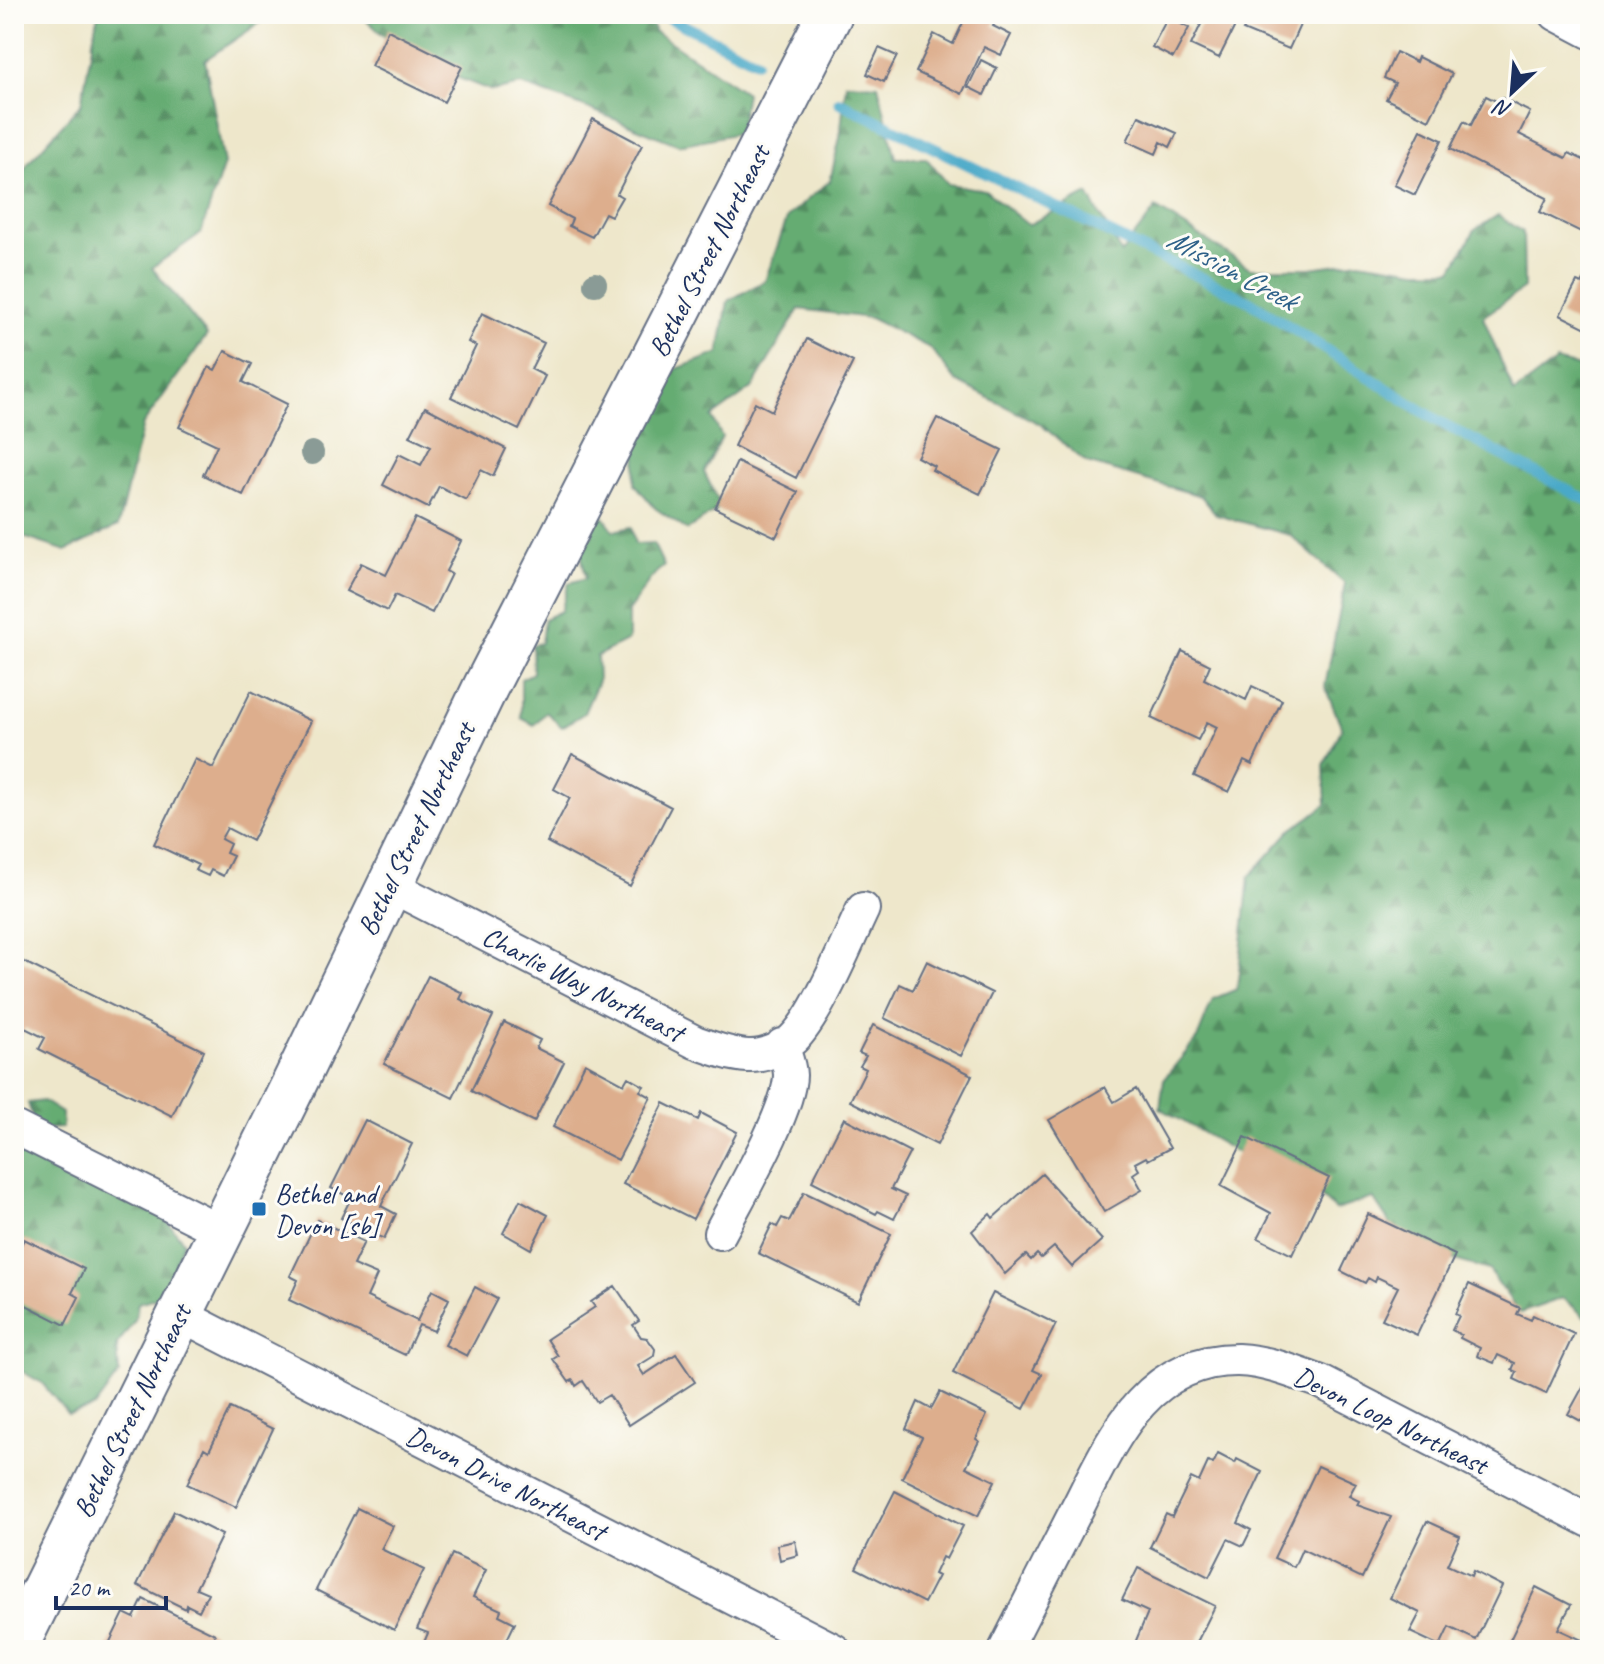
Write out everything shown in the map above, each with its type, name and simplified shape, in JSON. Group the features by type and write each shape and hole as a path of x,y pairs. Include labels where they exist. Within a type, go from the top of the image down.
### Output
{"street":[{"name":"Bethel Street Northeast","path":"14,1650 486,686 830,14"},
{"path":"1556,14 1590,32"},
{"name":"Charlie Way Northeast","path":"389,885 695,1042 750,1056 771,1053 782,1045"},
{"path":"720,1233 785,1098 791,1074 782,1045 792,1039 810,1017 863,909"},
{"path":"14,1127 221,1231"},
{"name":"Devon Drive Northeast","path":"179,1314 834,1650"},
{"name":"Devon Loop Northeast","path":"1005,1650 1112,1440 1155,1387 1202,1365 1237,1360 1279,1367 1321,1382 1590,1521"}],"green space":[{"path":"98,14 273,14 205,60 224,164 201,233 152,268 207,335 143,424 118,526 66,551 14,534 14,187 28,163 81,104"},
{"path":"360,14 651,14 654,31 746,93 739,133 679,145 521,85 492,91 409,59"},
{"path":"846,83 878,85 896,158 926,158 948,184 985,190 1028,225 1088,194 1121,253 1156,208 1250,268 1311,268 1359,261 1417,270 1452,270 1475,230 1498,215 1523,232 1524,288 1483,317 1514,393 1556,361 1590,370 1590,1321 1563,1298 1520,1313 1489,1270 1404,1245 1373,1198 1335,1210 1301,1177 1247,1158 1160,1108 1164,1079 1197,1039 1213,999 1237,989 1249,877 1290,831 1326,805 1324,765 1342,728 1325,687 1345,584 1290,535 1217,515 1201,496 1087,463 1040,424 956,381 930,348 870,318 799,309 752,388 712,417 722,437 704,472 721,507 687,530 655,508 635,484 638,430 663,374 719,353 728,301 765,281 788,216 830,181 840,137"},
{"path":"604,517 614,531 631,527 635,544 653,543 664,566 628,611 628,640 597,656 598,681 584,713 562,727 546,712 534,725 521,718 521,679 533,673 532,645 541,643 544,619 561,611 569,583 586,578 580,548 592,536 592,519"},
{"path":"43,1101 62,1113 62,1128 37,1129 18,1145 28,1153 52,1159 157,1209 184,1242 175,1262 180,1277 171,1297 138,1303 135,1320 117,1345 119,1374 94,1407 68,1414 42,1383 14,1367 14,1134 33,1119 28,1103"}],"building":[{"path":"967,14 999,14 993,26 1011,35 1001,55 984,47 962,94 916,72 934,34 953,44"},
{"path":"1206,14 1305,14 1289,49 1243,30 1245,27 1237,22 1219,58 1191,45"},
{"path":"1168,17 1189,28 1173,58 1152,47"},
{"path":"388,30 462,67 444,102 371,66"},
{"path":"879,48 897,56 884,82 867,74"},
{"path":"1396,52 1416,62 1418,57 1452,74 1429,120 1386,99 1395,83 1384,78"},
{"path":"981,60 997,68 984,95 968,87"},
{"path":"1486,96 1500,103 1502,98 1530,112 1519,134 1566,158 1569,153 1590,163 1590,214 1581,232 1540,212 1547,198 1450,149 1464,121 1471,125"},
{"path":"1139,116 1177,133 1170,147 1161,142 1156,154 1127,141"},
{"path":"593,119 642,145 617,194 622,197 611,216 605,213 592,237 569,226 572,219 548,206"},
{"path":"1421,130 1442,140 1415,195 1394,185"},
{"path":"1586,277 1590,279 1590,330 1560,315 1577,282 1582,284"},
{"path":"482,313 544,343 531,369 545,376 519,430 451,397 476,346 468,342"},
{"path":"807,339 853,362 796,478 734,446 755,402 772,411"},
{"path":"225,351 252,364 243,382 287,404 243,495 203,475 217,445 179,427 209,367 215,370"},
{"path":"425,407 506,449 493,476 481,470 466,500 439,486 428,508 383,485 399,454 421,465 431,446 410,436"},
{"path":"937,418 1002,450 980,494 932,470 934,466 917,457"},
{"path":"737,462 798,492 776,537 715,508"},
{"path":"415,518 461,541 446,571 451,574 432,613 395,595 387,611 346,591 361,563 386,575"},
{"path":"1182,651 1210,665 1204,679 1246,700 1252,686 1282,700 1252,765 1244,761 1229,792 1194,776 1217,727 1207,722 1198,740 1151,718"},
{"path":"251,691 311,721 252,841 227,828 221,839 230,844 226,853 233,856 223,876 211,870 208,876 195,870 198,865 154,844 195,759 213,768"},
{"path":"572,754 671,807 630,886 547,842 570,798 554,789"},
{"path":"14,957 204,1051 172,1116 39,1049 45,1038 25,1028 17,1043 14,1041"},
{"path":"927,961 992,993 961,1056 884,1018 900,984 913,990"},
{"path":"428,976 463,993 460,999 493,1016 453,1098 384,1064"},
{"path":"504,1022 540,1040 536,1048 564,1062 534,1122 471,1091"},
{"path":"873,1025 972,1075 937,1145 850,1101 866,1069 860,1066 866,1056 859,1053"},
{"path":"585,1063 624,1084 628,1077 644,1086 640,1091 651,1097 618,1160 553,1127"},
{"path":"1105,1087 1114,1102 1136,1089 1170,1148 1135,1163 1139,1170 1133,1174 1142,1190 1104,1212 1049,1120"},
{"path":"664,1103 698,1120 701,1113 737,1132 693,1219 623,1184"},
{"path":"844,1118 910,1152 891,1189 906,1196 894,1219 878,1211 876,1214 812,1181"},
{"path":"365,1120 412,1144 381,1206 396,1214 384,1239 341,1218 351,1198 331,1188"},
{"path":"1245,1137 1329,1178 1292,1255 1258,1238 1271,1213 1221,1186"},
{"path":"1042,1174 1102,1240 1072,1267 1054,1247 1041,1258 1037,1254 1031,1260 1026,1255 1005,1274 972,1231 990,1214 993,1218"},
{"path":"804,1192 891,1234 858,1302 758,1253 772,1224 777,1227 782,1218 789,1221"},
{"path":"520,1200 548,1215 531,1249 503,1233"},
{"path":"1368,1214 1455,1255 1417,1335 1382,1319 1398,1287 1377,1277 1375,1282 1368,1278 1365,1283 1341,1271"},
{"path":"317,1220 364,1242 353,1265 377,1275 367,1297 417,1321 432,1290 449,1299 434,1331 419,1325 405,1355 289,1300 298,1280 290,1276"},
{"path":"24,1239 84,1269 72,1293 79,1297 65,1325 14,1299 14,1259"},
{"path":"1469,1284 1520,1308 1517,1314 1531,1320 1533,1315 1574,1334 1546,1394 1514,1379 1517,1372 1512,1370 1515,1363 1498,1355 1494,1363 1477,1356 1480,1348 1460,1338 1461,1335 1452,1330 1459,1316 1455,1314"},
{"path":"615,1286 639,1321 633,1325 655,1349 654,1356 638,1366 644,1375 676,1354 695,1382 629,1425 609,1395 597,1402 583,1381 576,1386 573,1380 569,1382 553,1359 558,1356 547,1339 595,1307 591,1302"},
{"path":"475,1287 497,1299 467,1356 445,1345"},
{"path":"993,1293 1056,1324 1033,1370 1042,1374 1024,1409 953,1373"},
{"path":"1590,1374 1590,1426 1568,1414"},
{"path":"940,1392 987,1415 966,1467 995,1481 978,1516 902,1478 922,1437 906,1429 918,1402 931,1409"},
{"path":"230,1408 273,1429 236,1507 187,1484 204,1448 209,1451"},
{"path":"1218,1454 1235,1463 1237,1459 1262,1472 1238,1523 1251,1530 1243,1546 1228,1539 1209,1577 1150,1547 1166,1514 1172,1517 1191,1478 1199,1482 1208,1462 1213,1464"},
{"path":"1318,1466 1356,1483 1349,1496 1359,1501 1357,1505 1391,1517 1362,1578 1302,1549 1294,1567 1274,1558"},
{"path":"895,1491 963,1526 946,1559 942,1557 934,1574 938,1576 924,1603 856,1568"},
{"path":"357,1508 393,1526 381,1549 424,1570 394,1630 316,1590"},
{"path":"174,1511 222,1535 196,1588 208,1593 199,1611 187,1605 186,1609 137,1585"},
{"path":"1427,1521 1460,1536 1447,1565 1471,1576 1473,1571 1502,1586 1476,1640 1449,1627 1440,1646 1410,1632 1420,1613 1390,1598"},
{"path":"795,1541 798,1555 780,1560 777,1545"},
{"path":"452,1554 486,1570 473,1597 501,1610 499,1615 515,1623 502,1650 429,1650 422,1647 428,1633 417,1629"},
{"path":"1138,1568 1215,1606 1193,1650 1132,1650 1148,1612 1122,1600"},
{"path":"1536,1587 1571,1605 1558,1629 1582,1640 1578,1650 1505,1650"},
{"path":"143,1599 215,1634 208,1650 106,1650 124,1613 134,1618"}],"waterway":[{"name":"Mission Creek","path":"661,14 756,61"},
{"name":"Mission Creek","path":"839,102 1249,301 1438,421 1590,502"}],"place":[{"name":"Bethel and Devon [sb]","path":"259,1209"}]}
